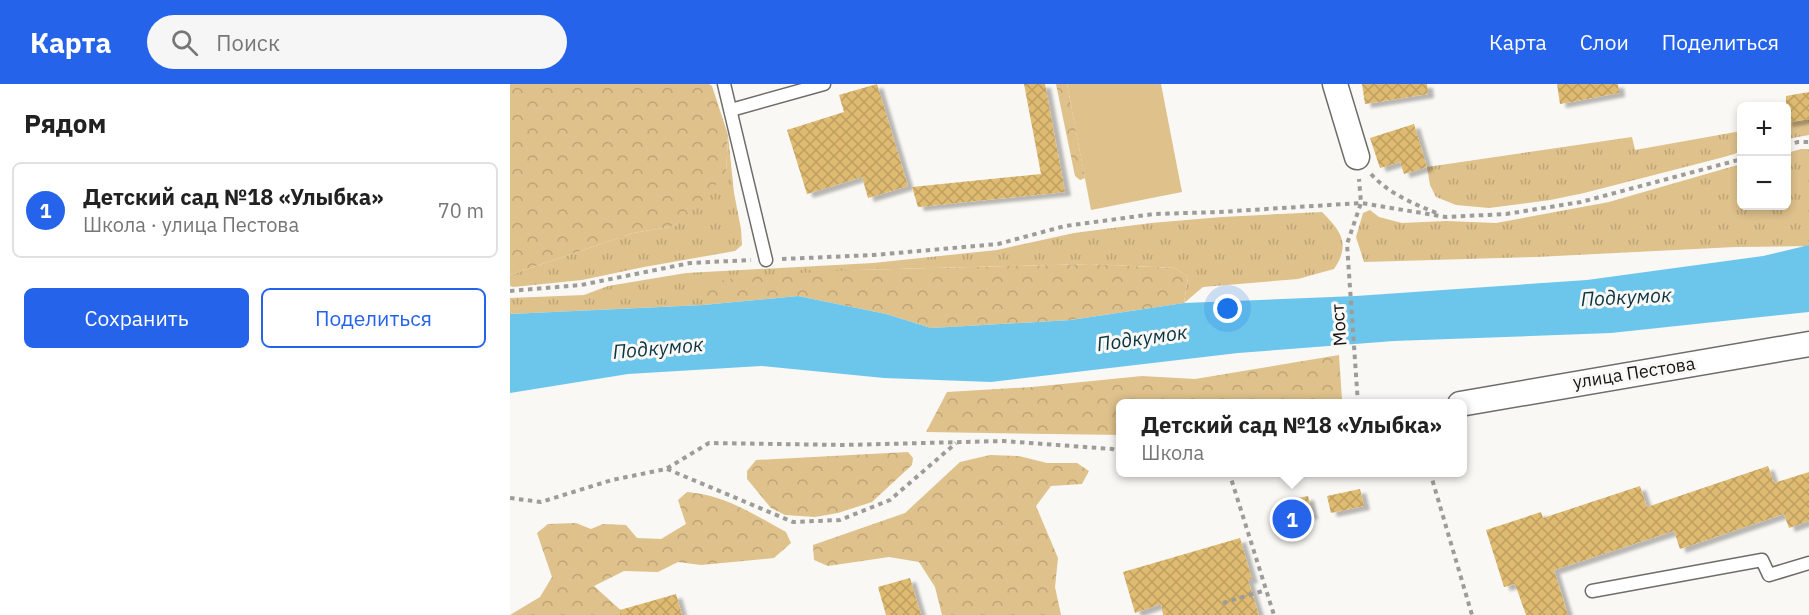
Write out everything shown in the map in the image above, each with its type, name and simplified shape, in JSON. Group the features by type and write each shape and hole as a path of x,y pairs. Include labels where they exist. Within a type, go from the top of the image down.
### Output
{"street":[{"path":"1335,84 1357,157"},
{"name":"улица Пестова","path":"1467,402 1499,395 1809,344"}],"lane":[{"path":"724,84 766,260"},
{"path":"730,110 824,84"},
{"path":"1592,591 1762,560 1769,575 1809,563"}],"path":[{"path":"1791,144 1809,142"},
{"path":"1357,157 1361,202"},
{"path":"1357,157 1377,180 1402,199 1446,216"},
{"path":"510,291 581,285 690,263 874,255 998,244 1065,226 1154,214 1361,202 1446,216 1506,214 1581,202 1737,160"},
{"name":"Мост","path":"1358,399 1347,244 1361,202"},
{"path":"510,498 541,501 612,480 666,469 709,443 844,445 1003,441 1116,450"},
{"path":"666,469 793,522 840,520 890,500 958,442"},
{"path":"1232,477 1274,615"},
{"path":"1431,477 1472,615"},
{"path":"1223,603 1266,591"}],"green space":[{"path":"510,84 709,84 712,86 728,135 726,173 703,200 675,226 633,233 510,275"},
{"path":"1056,84 1067,84 1085,178 1080,180 1075,176"},
{"path":"1067,84 1161,84 1182,192 1091,210"},
{"path":"1809,119 1809,135 1791,138 1791,122"},
{"path":"1737,132 1737,153 1584,193 1489,208 1456,205 1436,197 1430,185 1427,167 1632,137 1635,150"},
{"path":"728,135 742,245 735,251 582,280 510,286 510,275 633,233 675,226 726,173"},
{"path":"1809,149 1809,245 1807,246 1364,262 1356,237 1363,213 1370,210 1379,217 1402,223 1446,221 1496,223 1609,202 1737,165 1737,210 1791,210 1791,152"},
{"path":"1322,212 1342,238 1342,252 1334,269 1298,279 1203,287 1184,303 1188,277 1175,268 1090,264 857,270 703,292 703,305 510,314 510,298 584,295 608,286 686,273 873,263 997,250 1074,233 1151,223"},
{"path":"1090,264 1175,268 1188,277 1184,303 1071,320 931,328 886,314 798,296 703,305 703,292 712,283 742,276 857,270"},
{"path":"1339,355 1342,399 1116,399 1116,435 926,432 947,392 1032,387 1142,376 1195,379"},
{"path":"908,452 913,458 912,465 872,502 838,513 815,517 785,515 771,508 747,479 747,471 756,460"},
{"path":"990,455 1019,456 1047,463 1077,463 1089,471 1082,484 1051,486 1036,506 1058,558 1055,587 1061,615 942,615 935,587 919,562 889,557 828,566 814,560 813,545 905,513 960,462"},
{"path":"687,492 714,497 738,506 786,532 791,543 774,558 701,565 678,562 658,572 624,571 594,586 626,615 510,615 540,597 552,577 537,533 548,524 576,523 591,529 603,524 626,525 637,538 661,539 686,524 678,500"}],"water":[{"name":"Подкумок","path":"1809,245 1809,312 1611,333 1394,341 1238,353 991,382 884,378 761,366 628,374 510,393 510,314 703,305 798,296 886,314 931,328 1071,320 1184,303 1356,296 1587,280 1763,256"}],"building":[{"path":"877,84 908,186 868,198 862,177 807,194 787,130 844,112 839,95"},
{"path":"1024,84 1045,84 1065,192 918,207 912,187 1041,174"},
{"path":"1362,84 1427,84 1428,94 1365,104"},
{"path":"1557,84 1618,84 1619,93 1560,104"},
{"path":"1809,92 1809,119 1791,122 1791,102 1786,102 1786,96"},
{"path":"1414,124 1427,167 1404,174 1400,162 1380,168 1370,138"},
{"path":"1768,466 1774,483 1809,472 1809,521 1789,528 1784,514 1680,549 1674,531 1554,570 1568,615 1526,615 1515,584 1504,587 1486,530 1541,512 1543,518 1640,486 1647,507"},
{"path":"1360,489 1364,506 1331,513 1327,496"},
{"path":"1308,496 1312,515 1286,521 1281,502"},
{"path":"1240,538 1252,579 1248,580 1259,615 1163,615 1161,604 1135,613 1123,572"},
{"path":"910,578 921,615 886,615 878,587"},
{"path":"676,594 682,615 620,615 620,610"}],"place":[{"name":"Детский сад №18 «Улыбка»","path":"1292,519"}]}
